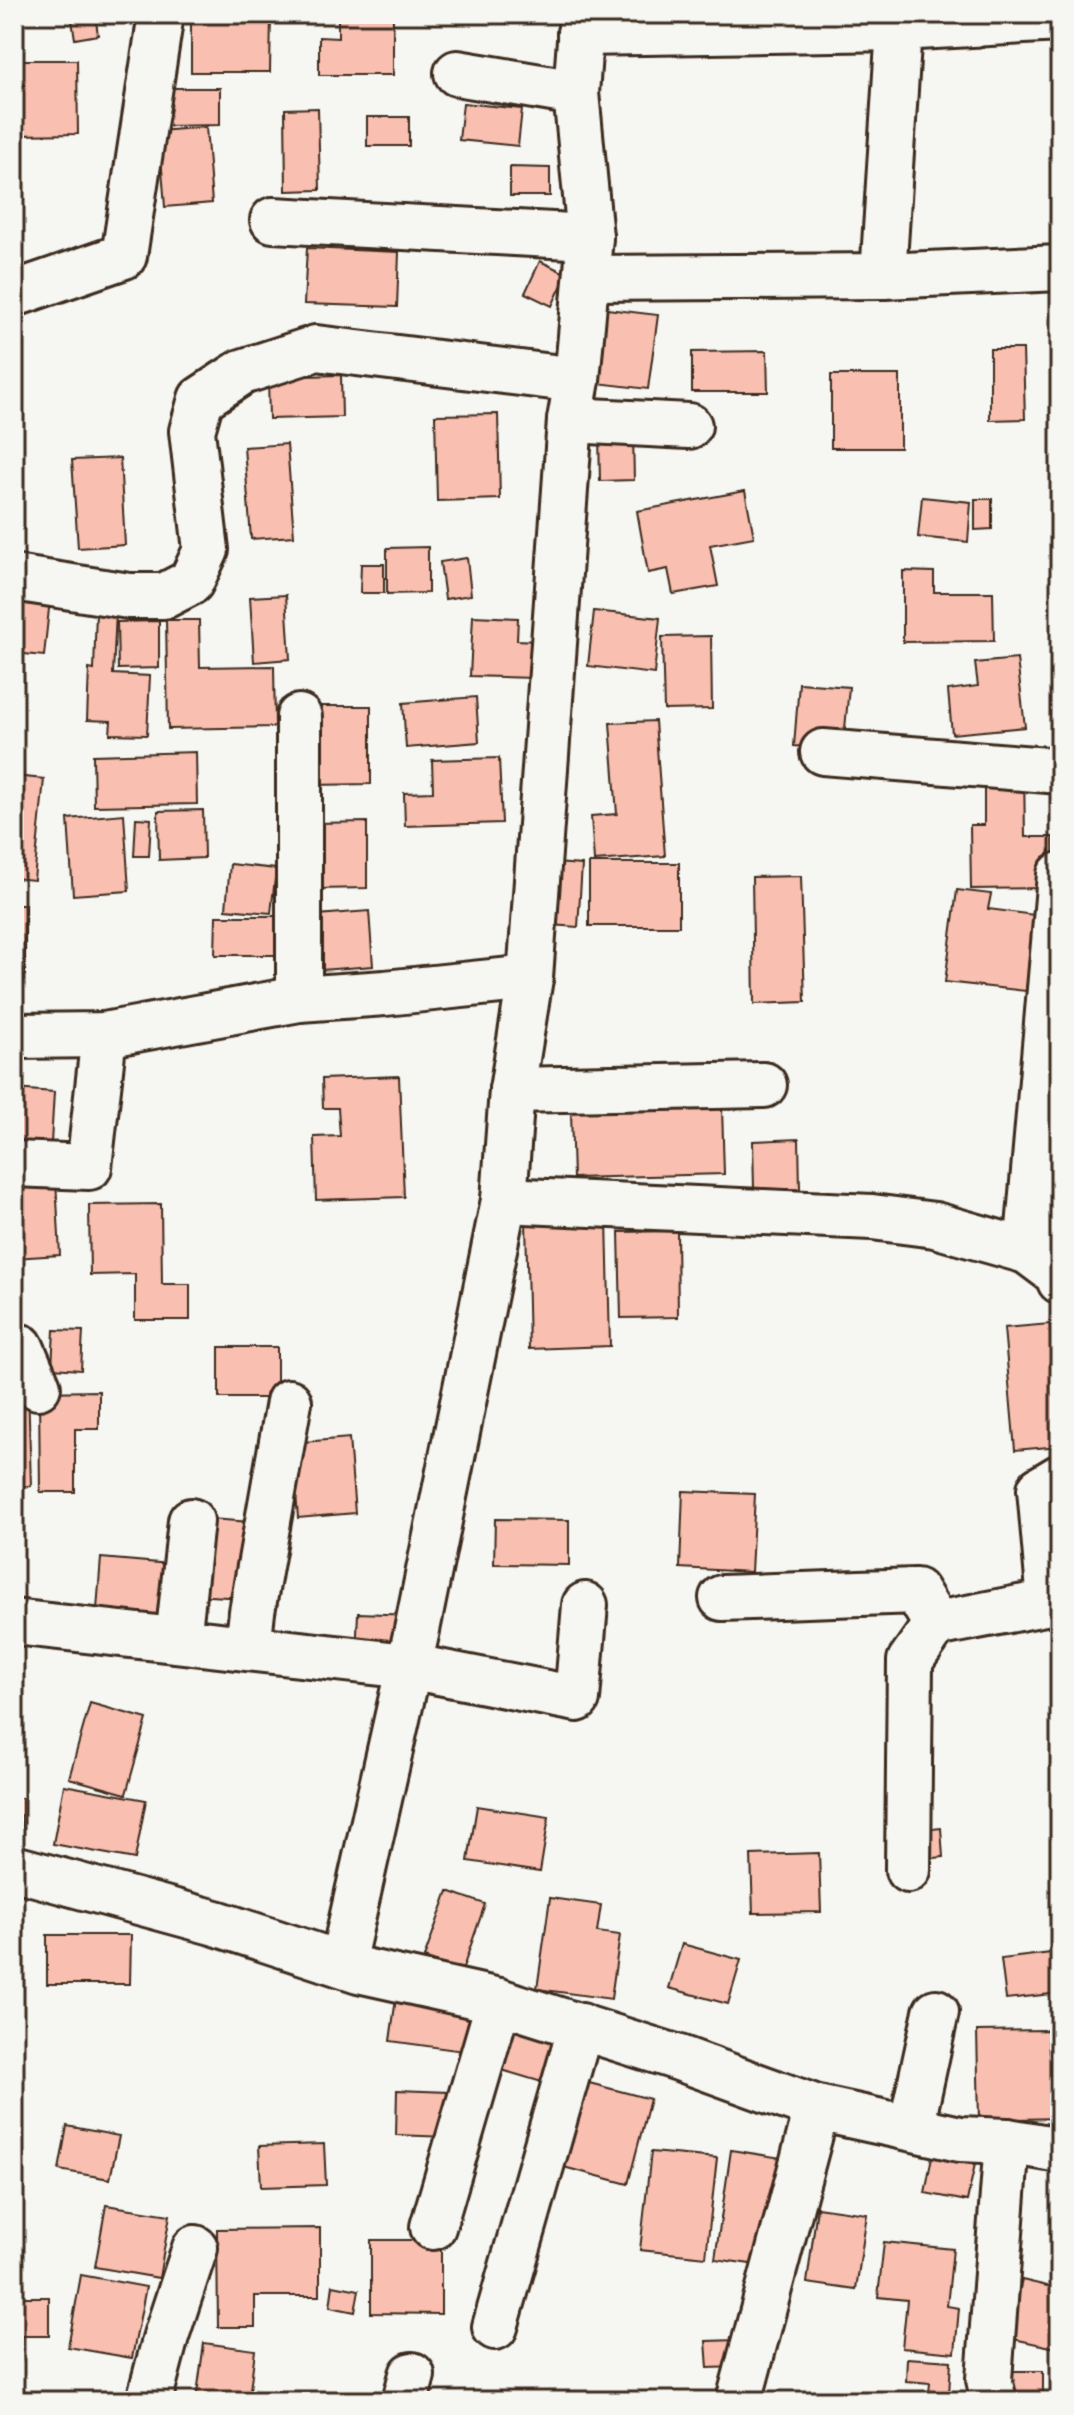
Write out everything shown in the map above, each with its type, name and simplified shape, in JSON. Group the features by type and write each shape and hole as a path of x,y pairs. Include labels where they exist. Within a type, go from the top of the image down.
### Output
{"street":[{"path":"14,294 124,256 161,14"},
{"path":"342,1964 408,1666 504,1200 512,1090 530,978 574,400 588,257 576,93 581,23 899,28 1060,19"},
{"path":"883,276 899,28"},
{"path":"457,73 576,93"},
{"path":"273,220 588,257 883,276 1060,268"},
{"path":"14,578 129,596 164,596 191,582 206,550 192,431 201,399 242,372 316,348 689,426"},
{"path":"299,717 299,999"},
{"path":"823,752 1060,771"},
{"path":"1027,1251 1060,875"},
{"path":"14,1036 104,1035 299,999 530,978"},
{"path":"14,1164 89,1167 104,1035"},
{"path":"512,1090 764,1085"},
{"path":"504,1200 872,1217 935,1225 1027,1251 1059,1275 1060,1281"},
{"path":"14,1346 21,1347 38,1387"},
{"path":"248,1647 289,1402"},
{"path":"908,1870 910,1661 936,1624 1050,1602 1040,1489 1060,1477"},
{"path":"178,1640 191,1521"},
{"path":"722,1598 916,1591 936,1624"},
{"path":"14,1622 408,1666 577,1699 585,1605"},
{"path":"14,1868 216,1923 342,1964 499,2001 679,2058 817,2108 960,2139 1007,2141 1060,2150"},
{"path":"433,2227 499,2001"},
{"path":"911,2128 936,2012"},
{"path":"495,2327 581,2026"},
{"path":"739,2401 817,2108"},
{"path":"994,2401 989,2379 1007,2141"},
{"path":"149,2401 166,2336 195,2248"}],"building":[{"path":"71,14 95,14 98,35 75,39"},
{"path":"191,14 271,14 270,72 191,72"},
{"path":"338,14 393,14 393,75 319,75 319,37 338,38"},
{"path":"14,60 77,60 78,134 14,135"},
{"path":"165,88 220,88 220,125 165,126"},
{"path":"463,103 522,109 518,146 459,140"},
{"path":"318,108 320,190 286,191 285,109"},
{"path":"367,117 409,117 409,146 367,146"},
{"path":"206,127 212,203 165,207 159,131"},
{"path":"510,167 550,168 550,196 510,196"},
{"path":"307,248 399,252 397,307 304,304"},
{"path":"540,261 567,274 552,306 525,293"},
{"path":"607,309 658,315 648,389 597,383"},
{"path":"990,349 1023,349 1025,419 990,420"},
{"path":"767,351 768,392 692,392 692,352"},
{"path":"341,375 342,417 269,419 268,377"},
{"path":"831,375 900,375 900,448 831,448"},
{"path":"498,414 500,499 437,501 435,415"},
{"path":"599,434 633,434 634,480 600,481"},
{"path":"287,444 294,536 251,539 244,447"},
{"path":"120,458 125,545 78,548 72,460"},
{"path":"745,491 754,537 710,545 718,586 673,594 668,569 648,573 637,511"},
{"path":"922,497 971,502 968,542 918,537"},
{"path":"975,499 992,499 992,529 975,530"},
{"path":"428,547 428,593 387,594 387,548"},
{"path":"467,558 471,595 445,599 440,562"},
{"path":"361,564 384,564 384,593 360,593"},
{"path":"903,571 934,572 934,592 993,592 994,641 903,642"},
{"path":"286,595 290,659 254,662 250,597"},
{"path":"14,597 50,599 44,656 14,653"},
{"path":"96,611 116,612 113,674 150,676 147,735 110,734 111,721 87,720 89,669 94,670"},
{"path":"594,611 660,618 654,674 588,666"},
{"path":"473,616 518,618 517,640 537,641 535,678 470,676"},
{"path":"166,620 199,620 200,667 274,666 275,727 168,729"},
{"path":"159,621 159,668 118,669 117,622"},
{"path":"711,636 712,709 664,710 662,637"},
{"path":"1017,659 1025,727 952,734 948,690 978,686 975,663"},
{"path":"799,683 849,687 843,750 794,746"},
{"path":"476,697 479,742 406,748 403,703"},
{"path":"311,706 371,706 371,784 312,785"},
{"path":"655,721 665,856 594,861 591,816 617,814 610,723"},
{"path":"196,752 197,804 94,806 93,755"},
{"path":"499,758 502,823 405,826 404,793 433,792 432,760"},
{"path":"1024,770 1025,837 1053,837 1054,888 971,889 970,825 984,825 984,771"},
{"path":"14,776 44,779 34,880 14,878"},
{"path":"203,810 204,858 159,860 158,811"},
{"path":"124,814 129,891 73,895 68,819"},
{"path":"136,818 151,819 149,856 134,856"},
{"path":"367,822 367,888 317,889 316,823"},
{"path":"555,863 582,865 578,927 550,925"},
{"path":"589,863 679,863 679,926 589,926"},
{"path":"230,864 276,869 271,913 226,909"},
{"path":"801,876 805,1002 754,1004 752,877"},
{"path":"957,890 991,894 988,909 1035,915 1026,991 945,982"},
{"path":"14,905 25,905 25,975 14,975"},
{"path":"369,911 373,966 321,970 317,915"},
{"path":"216,916 281,916 280,955 215,955"},
{"path":"399,1076 404,1197 316,1200 314,1137 340,1136 338,1108 323,1108 322,1079"},
{"path":"14,1089 54,1092 50,1160 14,1157"},
{"path":"722,1107 724,1174 573,1178 571,1112"},
{"path":"799,1139 800,1189 754,1190 753,1141"},
{"path":"56,1180 60,1255 14,1258 14,1182"},
{"path":"161,1204 162,1284 190,1284 190,1320 135,1320 135,1274 90,1275 89,1205"},
{"path":"607,1219 610,1346 529,1349 526,1221"},
{"path":"677,1231 678,1317 621,1318 619,1232"},
{"path":"1050,1324 1060,1446 1015,1450 1004,1328"},
{"path":"54,1330 83,1331 81,1370 52,1368"},
{"path":"219,1347 277,1347 277,1398 219,1398"},
{"path":"14,1386 28,1386 31,1486 14,1487"},
{"path":"99,1391 99,1429 75,1429 75,1492 40,1492 39,1392"},
{"path":"349,1438 355,1513 298,1518 292,1443"},
{"path":"683,1491 755,1494 751,1572 680,1568"},
{"path":"196,1518 251,1522 246,1598 191,1595"},
{"path":"495,1519 569,1520 569,1565 494,1564"},
{"path":"101,1558 170,1564 164,1628 96,1622"},
{"path":"358,1613 412,1615 410,1657 356,1655"},
{"path":"14,1633 18,1633 20,1695 14,1695"},
{"path":"90,1703 147,1719 126,1794 69,1778"},
{"path":"64,1785 146,1800 135,1859 53,1844"},
{"path":"14,1798 22,1798 22,1836 14,1837"},
{"path":"477,1806 549,1817 540,1872 468,1861"},
{"path":"941,1828 943,1857 925,1859 922,1830"},
{"path":"819,1853 821,1912 753,1913 751,1855"},
{"path":"448,1891 485,1904 462,1971 424,1958"},
{"path":"550,1898 601,1905 597,1932 620,1935 611,1999 537,1989"},
{"path":"47,1935 131,1935 130,1984 47,1984"},
{"path":"682,1944 741,1960 728,2004 669,1988"},
{"path":"1060,1952 1060,1993 1006,1999 1001,1959"},
{"path":"396,1998 485,2010 478,2053 390,2041"},
{"path":"509,2020 566,2037 552,2085 495,2068"},
{"path":"1048,2030 1049,2054 1060,2054 1060,2118 979,2120 977,2031"},
{"path":"574,2079 650,2099 628,2184 552,2164"},
{"path":"397,2090 449,2092 447,2137 396,2135"},
{"path":"67,2126 119,2136 110,2179 59,2170"},
{"path":"324,2144 326,2185 261,2187 259,2146"},
{"path":"731,2150 788,2159 772,2267 715,2259"},
{"path":"651,2152 717,2158 706,2257 640,2250"},
{"path":"932,2156 975,2164 967,2201 925,2193"},
{"path":"106,2205 170,2215 159,2278 95,2267"},
{"path":"817,2207 867,2214 856,2290 807,2283"},
{"path":"320,2228 320,2296 255,2296 255,2327 218,2327 217,2229"},
{"path":"371,2240 441,2240 441,2314 371,2313"},
{"path":"884,2242 953,2249 947,2306 959,2308 955,2353 902,2348 907,2300 878,2297"},
{"path":"81,2275 146,2287 132,2358 68,2347"},
{"path":"1022,2280 1060,2289 1060,2349 1009,2338"},
{"path":"333,2285 359,2290 355,2312 330,2307"},
{"path":"14,2297 49,2297 49,2336 22,2336 21,2361 14,2361"},
{"path":"737,2340 738,2367 708,2368 706,2341"},
{"path":"204,2343 255,2350 250,2390 279,2393 277,2401 196,2401"},
{"path":"907,2358 951,2361 949,2395 929,2393 930,2383 906,2381"},
{"path":"1009,2371 1043,2371 1043,2401 1008,2401"}]}
